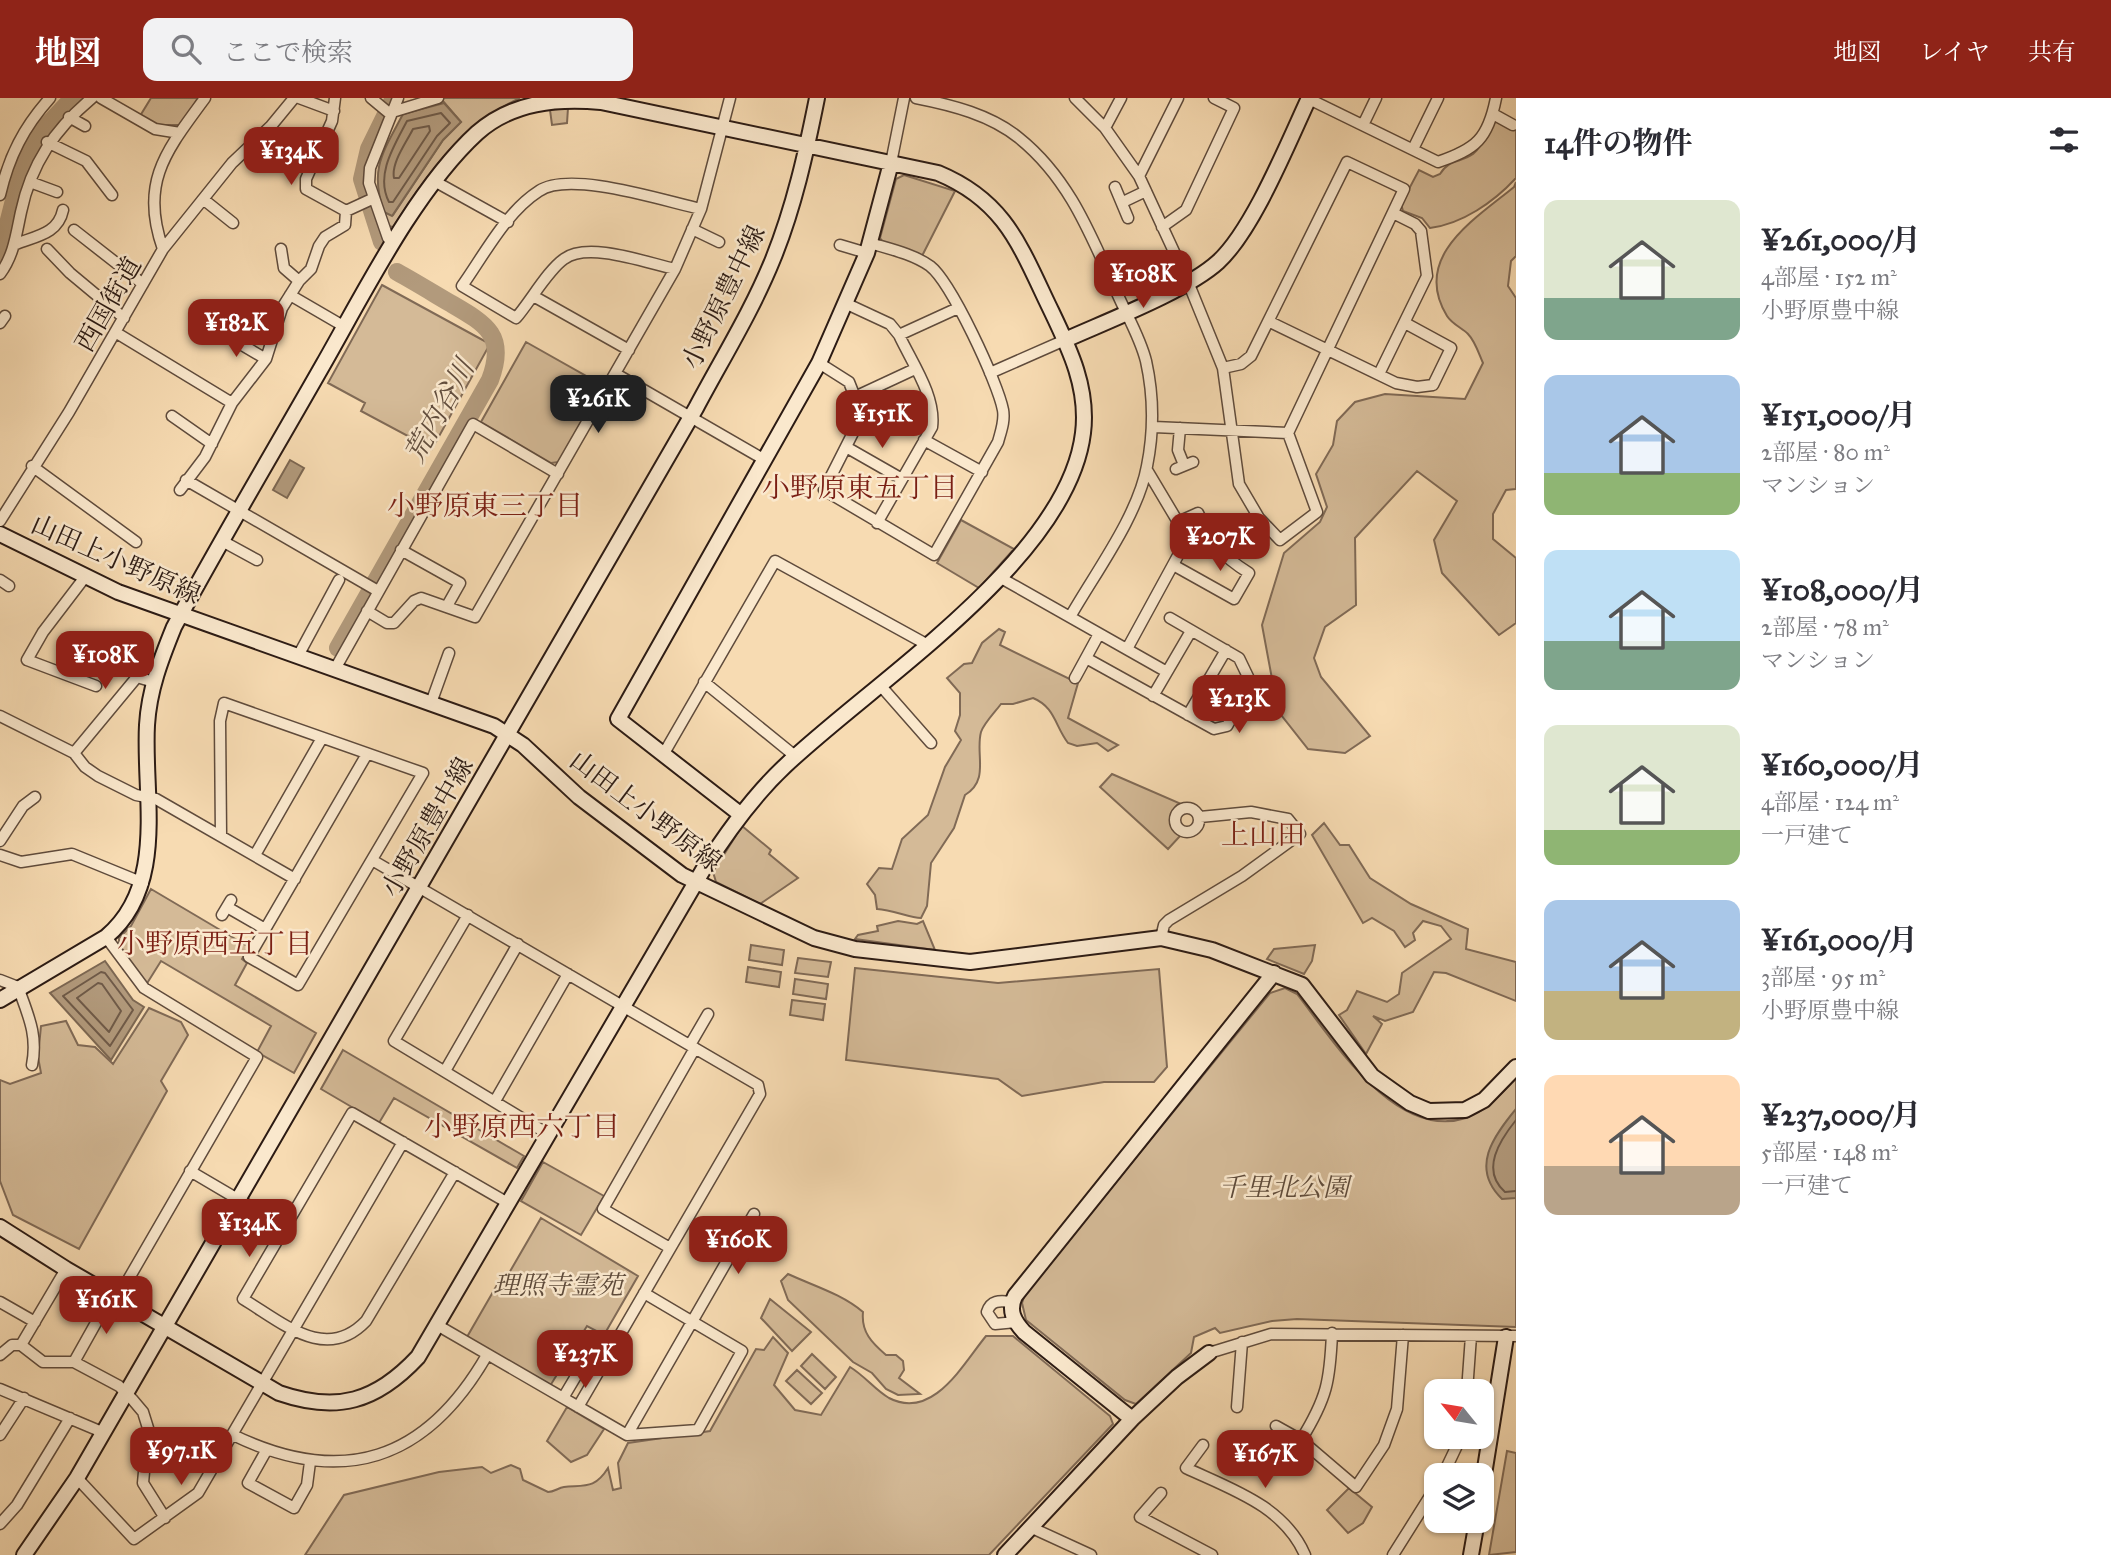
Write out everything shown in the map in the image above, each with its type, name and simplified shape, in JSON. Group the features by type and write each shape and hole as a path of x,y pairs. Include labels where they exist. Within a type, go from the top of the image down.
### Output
{"street":[{"path":"0,195 14,149 31,120 50,98"},
{"path":"0,274 16,244 30,182 47,142 69,117 92,98"},
{"path":"102,98 155,129 180,133"},
{"name":"西国街道","path":"0,521 32,466 69,412 163,249 153,193 164,155 205,98"},
{"path":"163,249 203,199 296,98 334,111"},
{"path":"335,98 334,111 306,179 306,189 346,211"},
{"path":"371,98 389,111"},
{"path":"393,243 367,201 370,168 389,111 398,98"},
{"path":"389,111 438,98"},
{"path":"367,611 387,623 394,623 414,601 421,598 475,617 675,269 701,209 730,98"},
{"name":"小野原豊中線","path":"24,1555 77,1478 509,736 690,417 768,270 791,209 817,98"},
{"path":"740,814 618,719 819,363 847,304 868,248 891,163 904,98"},
{"path":"916,98 944,104 994,122 1018,136 1045,161 1078,208 1127,312 1145,359 1154,427 1147,470 1127,518 1070,617"},
{"path":"1075,98 1105,128 1139,176 1146,191 1188,282 1223,368 1239,484 1247,502 1280,540 1317,512 1288,433 1404,189 1347,162 1251,356 1241,364 1223,368"},
{"path":"1105,128 1121,98"},
{"path":"1139,176 1178,98"},
{"path":"1162,227 1186,210 1234,108 1214,98"},
{"path":"990,373 1127,312 1188,282 1219,261 1240,236 1309,98 1438,162 1469,152 1478,143 1493,114 1496,98"},
{"path":"1363,125 1376,98"},
{"path":"1413,149 1438,98"},
{"path":"0,1000 106,937 117,927 143,883 148,849 147,726 154,682 181,615 393,243 436,182 478,131 518,108 547,99 601,102 938,173 960,182 997,210 1021,248 1078,372 1083,401 1083,433 1075,468 1041,528 1001,578 795,756 740,814 695,883 418,1357 401,1376 365,1397 329,1404 304,1402 262,1383 66,1269 0,1227"},
{"path":"1493,114 1513,125"},
{"path":"69,117 85,126"},
{"path":"47,142 86,161 112,195"},
{"path":"30,182 57,192"},
{"path":"436,182 508,222"},
{"path":"675,269 596,252 576,252 562,260 516,318 462,286 508,222 534,194 561,183 701,209"},
{"path":"1115,187 1128,218"},
{"path":"1123,202 1146,191"},
{"path":"203,199 233,223"},
{"path":"346,211 367,201"},
{"path":"16,244 51,231 60,223 63,210"},
{"path":"180,490 212,444 232,403 267,359 282,309 299,281 311,269 325,237 345,225 346,211"},
{"path":"1379,374 1427,276 1420,231 1415,224 1394,213"},
{"path":"692,229 719,242"},
{"path":"74,230 143,284"},
{"path":"819,363 849,382 857,396 862,415 824,490 934,555 998,442 1004,423 1003,409 990,373 958,308 943,279 932,267 918,259 840,245"},
{"path":"47,249 70,274 124,318"},
{"path":"281,250 284,268 299,281"},
{"path":"290,295 345,327"},
{"path":"535,297 629,350"},
{"path":"847,304 890,324 899,335 933,414 925,440 877,523"},
{"path":"899,335 958,308"},
{"path":"1270,322 1379,374 1417,387 1433,385 1451,348 1405,323"},
{"path":"115,332 232,403"},
{"path":"220,332 267,359"},
{"path":"857,396 915,369"},
{"path":"616,374 765,460"},
{"path":"172,416 212,444"},
{"path":"335,669 367,611 373,589 401,550 473,424 558,474"},
{"path":"1154,427 1288,433"},
{"path":"1180,428 1178,450 1184,465"},
{"path":"925,440 982,472"},
{"path":"846,447 902,479"},
{"path":"32,466 136,542"},
{"path":"1127,649 1175,566 1181,550 1178,522 1147,470"},
{"path":"186,480 373,589"},
{"path":"1175,566 1234,599 1248,573 1225,558 1212,542 1198,513 1178,522"},
{"name":"山田上小野原線","path":"0,534 85,577 181,615 494,726 523,745 579,797 695,883 814,938 855,949 938,959 988,961 1161,938 1212,950 1302,985 1372,1076 1410,1103 1429,1111 1465,1110 1484,1100 1516,1067"},
{"path":"224,542 257,560"},
{"path":"401,550 460,583 447,607"},
{"path":"663,755 775,561 926,644"},
{"path":"85,577 43,632 27,660 96,685"},
{"path":"1001,578 1167,672"},
{"path":"298,656 339,580"},
{"path":"1086,658 1214,729 1227,726 1251,683 1239,658 1171,618"},
{"path":"1153,696 1191,631"},
{"path":"1075,678 1099,634"},
{"path":"1188,715 1226,650"},
{"path":"431,703 449,653"},
{"path":"74,753 137,677 154,682"},
{"path":"704,682 795,756"},
{"path":"880,685 930,743"},
{"path":"221,835 220,721 224,703 423,773 298,985 249,957 367,754"},
{"path":"0,716 74,753 85,767 99,776 156,799 295,879"},
{"path":"255,855 322,738"},
{"path":"0,841 23,806 35,797"},
{"path":"1161,938 1164,925 1169,920 1242,876 1300,834 1288,819 1251,812 1200,817"},
{"path":"0,855 21,862 72,854 143,883"},
{"path":"372,860 758,1084 760,1094 578,1407"},
{"path":"227,907 265,929"},
{"path":"468,915 394,1041 548,1134"},
{"path":"74,1362 257,1057 144,988 106,937"},
{"path":"444,1071 518,944"},
{"path":"1132,1419 1016,1322 1012,1303 1019,1289 1274,973"},
{"path":"495,1101 568,974"},
{"path":"0,980 18,988 34,1030 36,1044 32,1065"},
{"path":"670,1248 603,1209 693,1047 708,1014"},
{"path":"454,1172 366,1321 355,1332 327,1341 294,1329 243,1299 352,1113 508,1203"},
{"path":"77,1478 91,1490 128,1536 140,1537 198,1493 403,1142"},
{"path":"190,1171 285,1227"},
{"path":"627,1435 694,1323 754,1214"},
{"path":"22,1345 66,1269"},
{"path":"437,1325 627,1435 698,1430 742,1351 644,1293"},
{"path":"0,1302 35,1322"},
{"path":"1012,1303 992,1303 987,1312 995,1324 1016,1322"},
{"path":"1301,1440 1321,1408 1330,1379 1332,1332"},
{"path":"1005,1555 1132,1419 1177,1377 1209,1353 1271,1334 1332,1332 1511,1337 1487,1463"},
{"path":"1276,1426 1301,1440 1356,1487 1384,1445 1396,1409 1403,1335"},
{"path":"1468,1379 1471,1336"},
{"path":"1237,1407 1242,1342"},
{"path":"0,1355 12,1345 22,1345 44,1362 74,1362 125,1392 143,1412 148,1428 143,1483 164,1518"},
{"path":"233,1435 266,1451 310,1462 344,1461 375,1456 410,1440 450,1411 487,1355"},
{"path":"563,1398 582,1366"},
{"path":"0,1389 102,1432"},
{"path":"0,1435 24,1398"},
{"path":"0,1524 17,1505 70,1418"},
{"path":"1203,1445 1185,1468 1276,1514 1298,1539 1305,1555"},
{"path":"266,1451 248,1483 294,1508 307,1486 310,1462"},
{"path":"1161,1493 1140,1517 1212,1555"},
{"path":"1393,1555 1424,1506"},
{"path":"1030,1527 1091,1555"},
{"path":"1471,1555 1475,1533"}],"green space":[{"path":"151,98 198,98 182,125 154,125 140,116"},
{"path":"520,98 480,122 463,137 419,188 393,227 388,226 384,212 393,215 443,140 461,122 442,100"},
{"path":"568,108 567,123 552,125 550,110"},
{"path":"1494,119 1516,130 1516,178 1477,211 1442,226 1430,228 1422,218 1403,211 1401,204 1419,170 1433,177 1451,163 1473,154"},
{"path":"904,175 955,191 922,256 883,242 880,238 896,179"},
{"path":"1516,182 1516,256 1511,261 1508,286 1516,298 1516,489 1506,490 1493,514 1493,539 1516,558 1516,623 1499,635 1442,573 1434,540 1457,501 1417,471 1355,538 1356,605 1325,627 1314,658 1321,677 1370,736 1345,753 1308,749 1278,711 1262,625 1284,553 1320,522 1327,507 1316,474 1333,445 1337,421 1355,402 1385,394 1465,399 1483,363 1470,337 1447,316 1438,295 1437,275 1442,258 1452,241 1482,212 1514,187"},
{"path":"382,285 490,344 432,449 361,411 365,403 328,383"},
{"path":"526,342 602,385 559,462 551,463 481,422"},
{"path":"961,520 1014,549 979,588 937,563"},
{"path":"999,629 1005,632 1000,645 1078,683 1068,718 1118,745 1108,751 1097,743 1077,746 1068,743 1046,706 1033,698 1013,704 1001,704 981,732 977,782 965,795 954,828 931,863 927,906 921,918 877,909 875,895 867,884 879,868 892,869 902,839 928,815 945,767 961,740 955,731 960,715 960,693 947,678 964,664 972,663 982,643"},
{"path":"1112,774 1179,803 1172,812 1171,822 1173,830 1181,835 1168,849 1100,787"},
{"path":"1324,823 1340,845 1349,845 1370,878 1411,904 1468,929 1466,949 1516,962 1516,1001 1446,973 1434,972 1413,1012 1385,1021 1373,1016 1382,1024 1366,1054 1339,1015 1347,1010 1357,991 1387,1002 1399,994 1402,973 1451,939 1441,926 1423,921 1413,933 1415,940 1405,947 1394,931 1372,918 1363,923 1312,835"},
{"path":"742,826 771,850 769,854 798,878 760,904 716,882 713,872"},
{"path":"151,889 249,947 242,959 247,963 235,985 316,1033 294,1073 257,1052 271,1026 161,961 146,985 119,944 119,938 131,926"},
{"path":"898,921 917,924 923,921 935,950 855,939 858,935 878,931 877,926"},
{"path":"751,945 784,950 782,965 749,960"},
{"path":"1315,945 1312,961 1304,974 1267,959 1274,949"},
{"path":"798,958 831,962 828,977 795,973"},
{"path":"748,967 781,972 779,987 746,982"},
{"path":"855,968 998,983 1159,969 1167,1067 1154,1082 1104,1082 1022,1096 998,1079 846,1060"},
{"path":"795,979 828,984 826,999 793,994"},
{"name":"千里北公園","path":"1285,988 1297,994 1368,1082 1391,1101 1415,1115 1440,1121 1466,1118 1487,1106 1516,1078 1516,1327 1297,1319 1272,1321 1220,1333 1215,1328 1194,1337 1191,1353 1136,1404 1125,1400 1026,1320 1022,1303 1025,1294 1270,993"},
{"path":"792,1000 825,1004 823,1020 790,1015"},
{"path":"149,1008 181,1022 188,1035 161,1081 167,1091 79,1249 13,1215 0,1181 0,1080 10,1084 41,1073 38,1057 41,1026 66,1021 78,1045 95,1047 113,1064"},
{"path":"343,1050 524,1156 517,1168 394,1098 379,1123 321,1089"},
{"path":"543,1162 604,1196 581,1235 521,1201"},
{"name":"理照寺霊苑","path":"541,1218 638,1276 604,1335 587,1326 550,1386 467,1337 501,1278 505,1280"},
{"path":"788,1274 837,1295 863,1312 868,1336 886,1355 896,1355 903,1361 904,1370 899,1378 920,1394 898,1395 886,1389 872,1373 853,1362 788,1300 781,1281"},
{"path":"770,1299 811,1332 792,1351 761,1318"},
{"path":"986,1336 1013,1336 1110,1416 1113,1424 989,1555 305,1555 344,1495 439,1472 482,1467 491,1473 511,1465 520,1469 523,1480 548,1492 594,1483 608,1468 613,1490 621,1488 618,1463 628,1443 710,1431 756,1349 764,1350 773,1337 788,1353 774,1385 795,1410 821,1415 850,1367 889,1398 905,1403 919,1402 933,1396 957,1374"},
{"path":"812,1354 836,1377 825,1389 801,1366"},
{"path":"797,1370 822,1393 811,1404 786,1381"},
{"path":"567,1407 604,1429 587,1455 571,1462 547,1441"},
{"path":"1507,1451 1516,1453 1516,1552 1489,1555"},
{"path":"1349,1488 1372,1507 1363,1523 1348,1533 1327,1510"}],"water":[{"path":"444,103 461,122 443,140 392,216 384,212 378,184 380,161 403,114"},
{"path":"290,460 304,468 287,498 273,490"},
{"path":"105,961 133,1000 144,1007 111,1060 50,993"},
{"path":"1516,1109 1516,1198 1502,1199 1492,1187 1486,1164 1493,1142"}],"waterway":[{"path":"0,255 23,165 40,133 73,98"},
{"name":"荒内谷川","path":"382,242 362,179 369,149 394,98"},
{"name":"荒内谷川","path":"338,648 490,380 495,365 494,341 483,325 463,310 397,272"}],"district":[{"name":"小野原東五丁目","path":"860,487"},
{"name":"小野原東三丁目","path":"485,505"},
{"name":"上山田","path":"1263,834"},
{"name":"小野原西五丁目","path":"215,943"},
{"name":"小野原西六丁目","path":"522,1126"}]}
